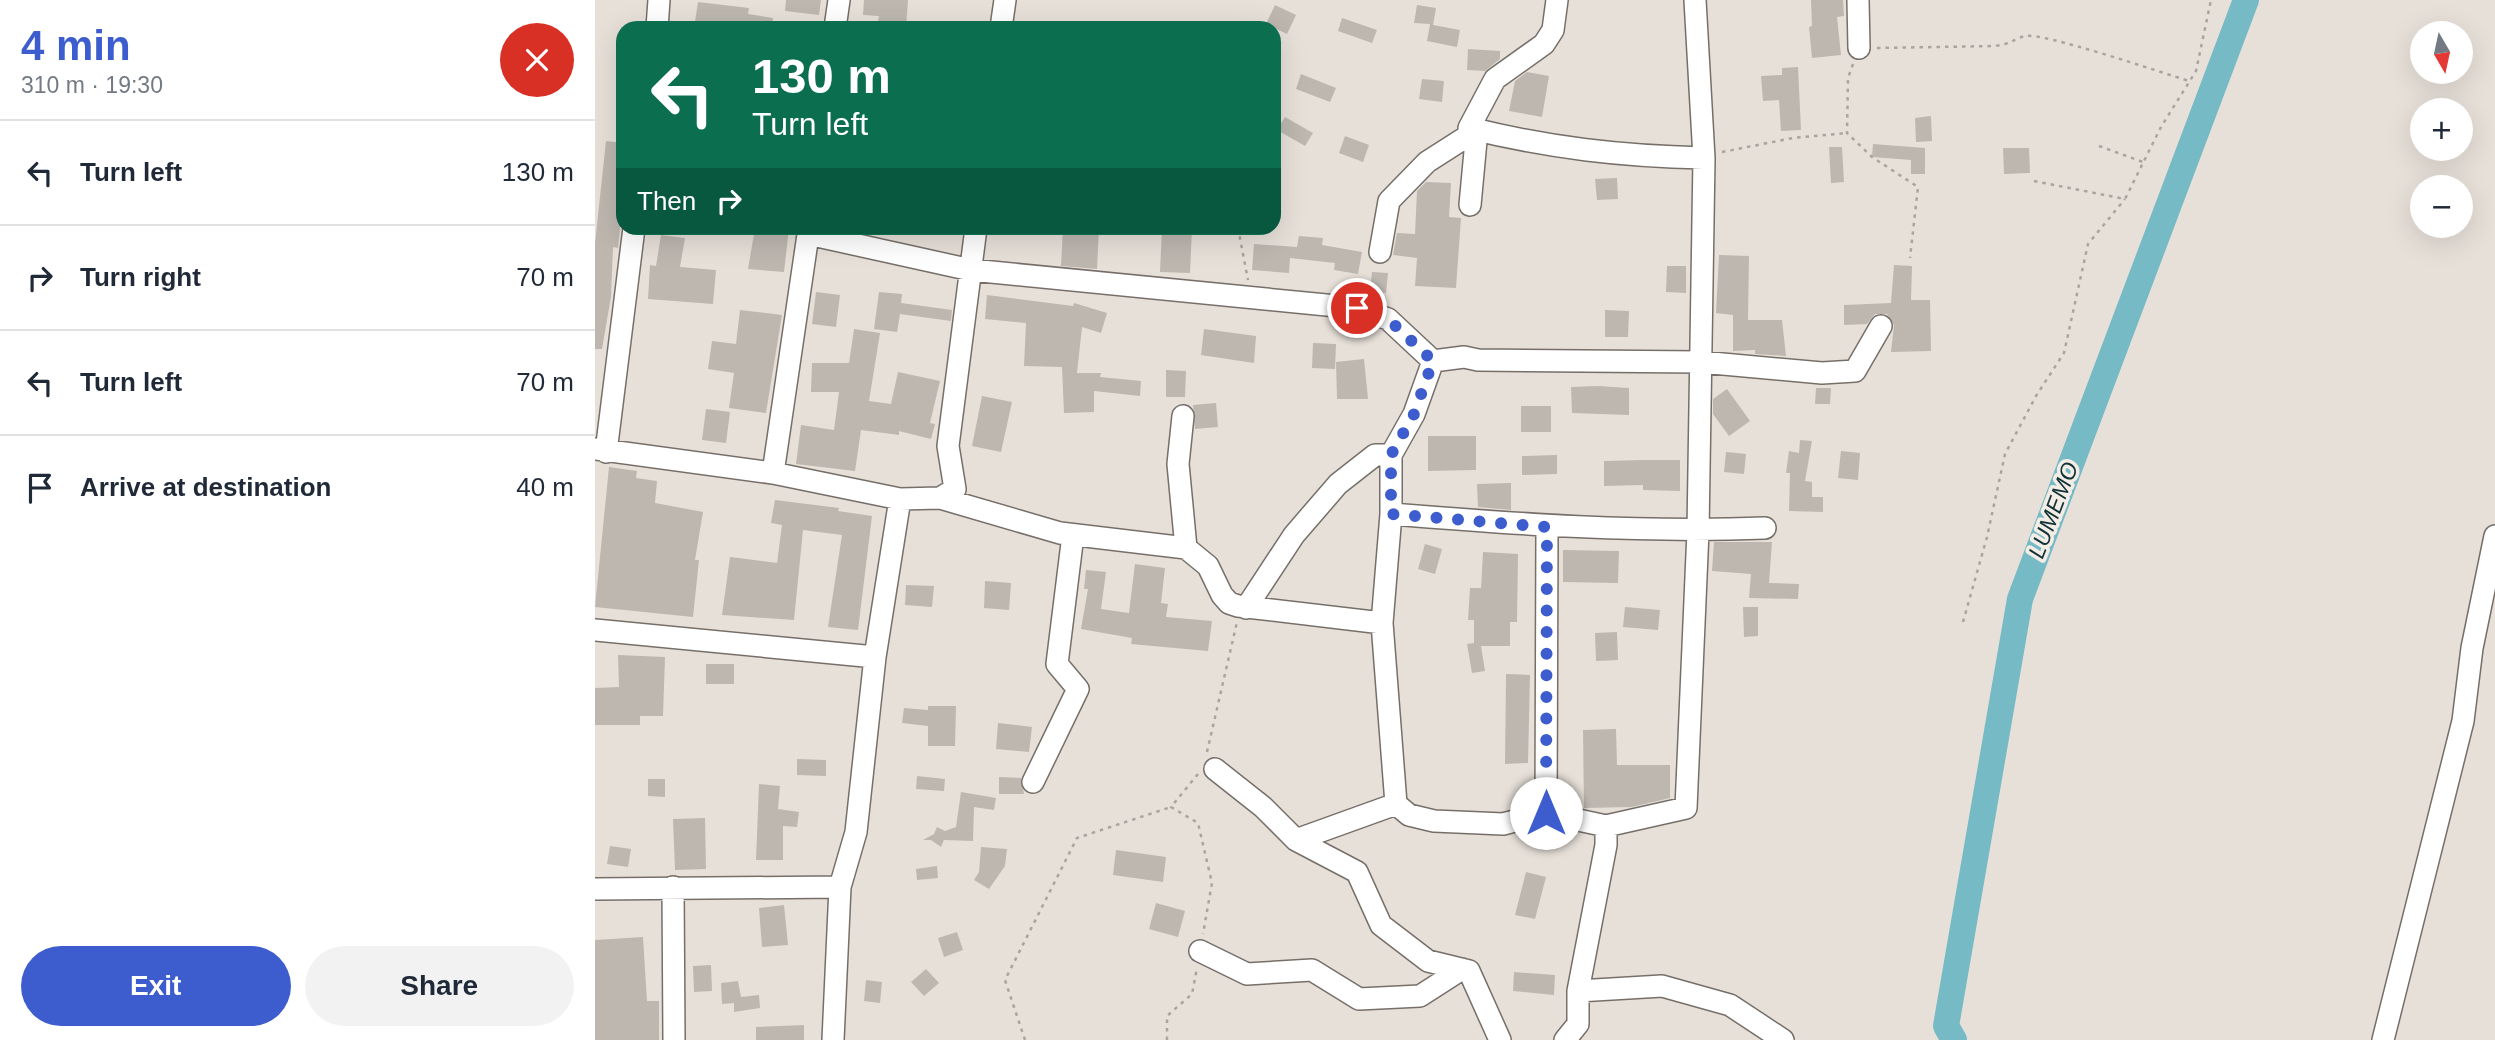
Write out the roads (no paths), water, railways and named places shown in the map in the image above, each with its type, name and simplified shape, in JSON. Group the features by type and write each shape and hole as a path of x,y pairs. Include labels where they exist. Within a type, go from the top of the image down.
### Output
{"street":[{"path":"658,21 659,0"},
{"path":"836,21 839,0"},
{"path":"1003,21 1005,0"},
{"path":"1557,0 1553,30 1544,44 1495,79 1469,128 1546,146 1628,156 1703,157"},
{"path":"1433,361 1414,414 1391,455 1391,514 1382,623 1396,804 1409,815 1434,821 1503,824 1546,813 1605,826 1686,808 1698,531 1701,362 1703,157 1695,0"},
{"path":"1858,0 1859,48"},
{"path":"1470,205 1476,130"},
{"path":"1380,252 1389,201 1427,162 1476,130"},
{"path":"633,235 601,451 773,473 900,499 940,498 1073,535 1186,548 1207,566 1222,595 1242,607 1382,623"},
{"path":"773,473 808,235"},
{"path":"825,235 971,271 1357,308 1388,319 1433,361"},
{"path":"940,498 954,489 948,446 976,235"},
{"path":"1433,361 1464,357 1478,360 1701,362 1822,373 1855,371 1881,326"},
{"path":"1183,416 1178,464 1186,548"},
{"path":"1242,607 1294,535 1338,484 1375,455 1391,455"},
{"path":"833,1040 840,887 856,832 876,657 900,499"},
{"path":"1391,514 1547,527 1698,531 1765,528"},
{"path":"1546,813 1547,527"},
{"path":"1033,782 1055,730 1079,690 1057,663 1073,535"},
{"path":"2383,1040 2463,721 2472,648 2495,536"},
{"path":"595,630 876,657"},
{"path":"1206,767 1263,807 1296,839 1357,873 1381,925 1428,961 1469,971 1500,1040"},
{"path":"1296,839 1396,804"},
{"path":"1565,1040 1579,1024 1578,991 1606,845 1605,826"},
{"path":"673,887 674,1040"},
{"path":"595,889 840,887"},
{"path":"1200,951 1247,974 1312,970 1359,999 1420,996 1462,969"},
{"path":"1578,991 1662,986 1730,1005 1783,1040"}],"waterway":[{"name":"LUMEMO","path":"1954,1040 1946,1026 2020,599 2246,0"}]}
